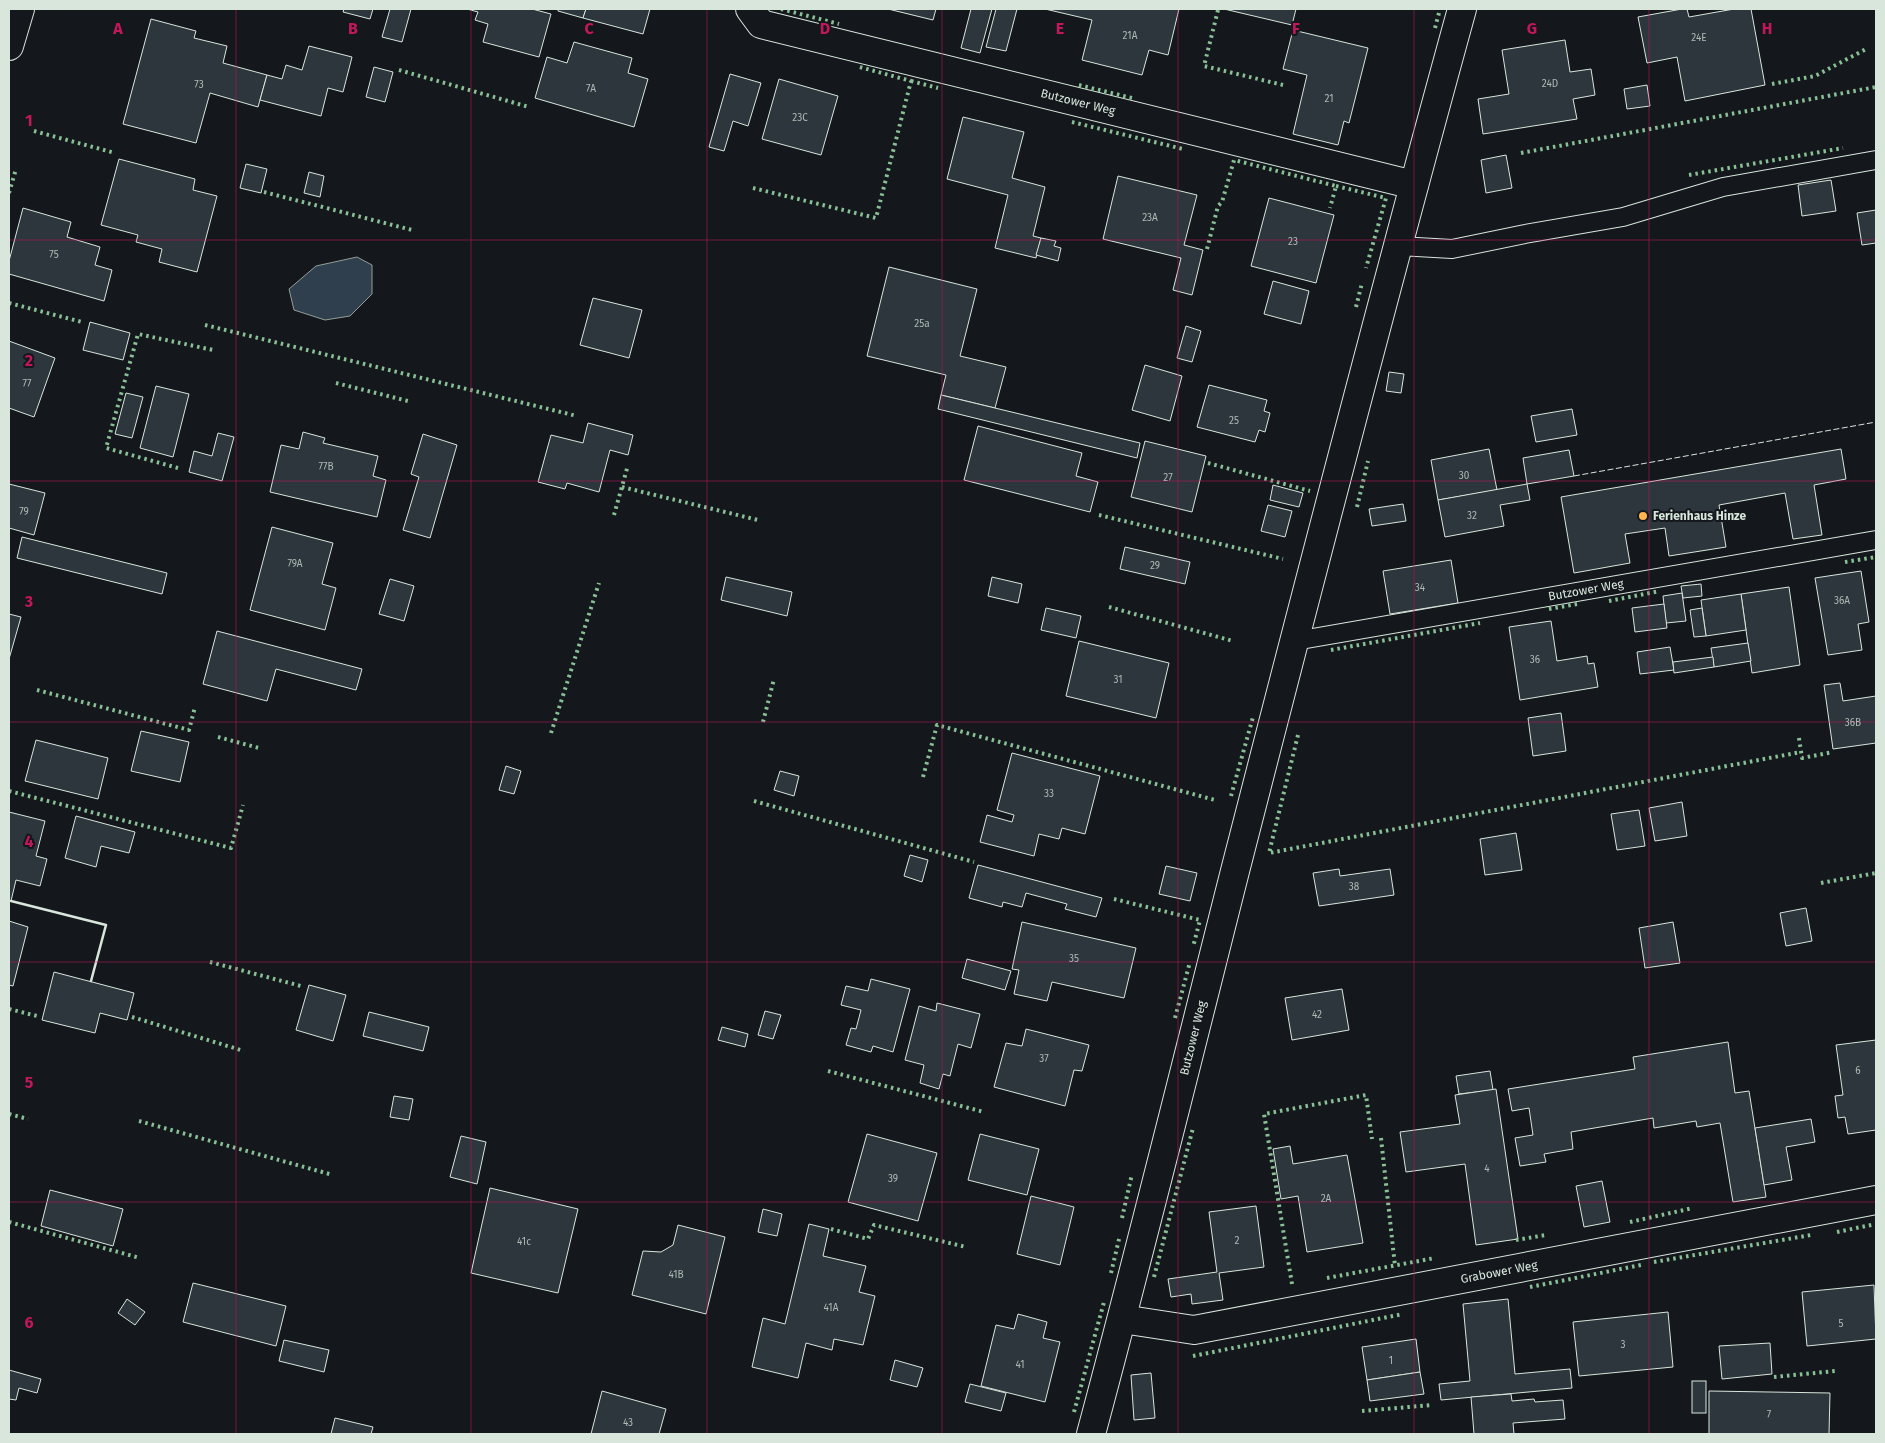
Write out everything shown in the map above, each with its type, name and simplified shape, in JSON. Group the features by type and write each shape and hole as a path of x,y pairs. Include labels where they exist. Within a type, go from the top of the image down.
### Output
{"street":[{"path":"9,46 20,9"},
{"name":"Butzower Weg","path":"750,9 761,24 1414,185"},
{"name":"Butzower Weg","path":"1091,1434 1295,641 1462,9"},
{"name":"Grabower Weg","path":"1122,1319 1194,1330 1876,1200"}],"lane":[{"path":"1398,246 1452,249 1623,217 1723,187 1876,160"},
{"name":"Butzower Weg","path":"1295,641 1876,540"}],"water":[{"path":"357,257 372,265 372,294 350,316 325,320 294,310 289,289 316,266"}],"building":[{"path":"344,9 373,9 370,19 343,12"},
{"path":"390,9 411,9 402,42 382,37"},
{"path":"467,9 532,9 551,14 539,57 483,42 488,24 475,20 478,12"},
{"path":"558,9 586,9 583,18 558,11"},
{"path":"586,9 650,9 643,34 583,18"},
{"path":"888,9 936,9 933,20"},
{"path":"971,9 992,9 980,53 961,48"},
{"path":"996,9 1017,9 1006,51 986,47"},
{"path":"1045,9 1179,9 1168,55 1149,50 1142,75 1082,60 1092,20"},
{"path":"1224,9 1296,9 1292,25"},
{"path":"1687,9 1689,17 1734,9 1751,9 1765,85 1685,101 1677,57 1647,63 1638,17"},
{"path":"151,19 196,31 194,38 227,46 223,63 267,75 258,107 210,93 196,143 123,124"},
{"path":"1293,30 1368,48 1349,123 1344,121 1338,145 1293,134 1307,75 1283,69"},
{"path":"1565,40 1570,72 1591,69 1595,95 1573,99 1577,119 1483,134 1478,99 1509,94 1502,50"},
{"path":"574,42 632,58 628,73 648,79 634,127 535,98 547,57 567,63"},
{"path":"309,46 352,57 343,92 328,88 321,116 260,100 267,75 282,79 286,65 302,70"},
{"path":"374,67 393,72 385,102 366,97"},
{"path":"730,74 761,83 748,126 733,121 724,151 709,147"},
{"path":"779,79 838,96 821,155 762,139"},
{"path":"1647,85 1650,106 1627,109 1624,89"},
{"path":"963,117 1024,132 1012,178 1045,187 1033,236 1041,238 1036,258 995,248 1008,195 947,179"},
{"path":"1506,155 1512,188 1486,193 1481,160"},
{"path":"119,159 195,179 193,190 217,196 197,272 159,262 162,249 136,242 138,235 101,225"},
{"path":"246,164 267,169 261,193 240,188"},
{"path":"309,172 324,176 320,197 304,193"},
{"path":"1118,176 1197,195 1184,245 1203,250 1192,295 1173,290 1181,258 1103,239"},
{"path":"1831,180 1836,211 1802,216 1798,185"},
{"path":"1269,198 1334,215 1316,283 1251,266"},
{"path":"23,208 71,222 67,237 100,247 95,265 112,270 104,301 9,274 9,261"},
{"path":"1876,210 1876,243 1862,245 1857,213"},
{"path":"1041,238 1056,241 1054,246 1061,248 1058,261 1036,255"},
{"path":"889,267 977,289 960,356 1006,367 995,408 941,395 946,375 867,356"},
{"path":"1273,281 1309,291 1301,324 1264,314"},
{"path":"593,298 642,310 629,358 580,345"},
{"path":"90,322 130,333 123,360 83,350"},
{"path":"1186,326 1201,331 1192,362 1177,358"},
{"path":"9,341 55,358 34,417 9,408"},
{"path":"1145,365 1182,376 1170,421 1132,410"},
{"path":"1389,372 1404,374 1401,393 1386,391"},
{"path":"1209,385 1267,400 1264,411 1270,413 1265,432 1259,430 1255,442 1197,427"},
{"path":"156,386 189,394 173,457 140,448"},
{"path":"126,393 143,397 132,438 115,434"},
{"path":"941,395 1140,443 1137,458 938,409"},
{"path":"1572,409 1577,435 1536,442 1531,416"},
{"path":"588,423 633,435 628,455 610,450 599,492 567,483 565,489 538,482 551,435 583,443"},
{"path":"978,426 1082,453 1076,476 1098,482 1090,512 964,480"},
{"path":"303,432 325,438 323,443 378,456 373,476 386,480 377,517 270,492 281,445 299,449"},
{"path":"218,433 234,437 222,481 189,472 194,451 212,456"},
{"path":"423,434 457,445 430,538 403,530 419,477 411,474"},
{"path":"1145,441 1206,456 1192,512 1131,497"},
{"path":"1489,449 1497,490 1438,500 1431,460"},
{"name":"Ferienhaus Hinze","path":"1841,449 1846,479 1814,485 1822,535 1793,539 1785,493 1719,505 1726,547 1669,556 1665,528 1625,534 1630,563 1574,573 1561,497"},
{"path":"1569,450 1574,476 1527,484 1523,458"},
{"path":"9,484 45,493 34,535 9,528"},
{"path":"1527,484 1530,500 1500,505 1504,526 1445,537 1438,500"},
{"path":"1273,485 1303,493 1299,507 1270,500"},
{"path":"1403,504 1406,521 1372,526 1369,509"},
{"path":"1268,505 1292,511 1285,537 1261,531"},
{"path":"272,527 333,543 322,584 336,588 325,630 250,610"},
{"path":"22,537 167,573 162,594 17,558"},
{"path":"1125,547 1190,562 1185,584 1120,569"},
{"path":"1451,560 1458,603 1390,614 1383,571"},
{"path":"1861,571 1869,622 1858,624 1862,650 1828,655 1815,578"},
{"path":"726,577 792,592 787,616 721,600"},
{"path":"992,577 1022,584 1018,603 988,596"},
{"path":"390,579 414,586 404,621 379,614"},
{"path":"1701,584 1702,596 1683,598 1681,586"},
{"path":"1789,587 1800,665 1752,673 1741,594"},
{"path":"1682,593 1686,621 1666,623 1663,596"},
{"path":"1741,594 1746,630 1706,636 1701,600"},
{"path":"1664,604 1667,628 1635,632 1632,608"},
{"path":"1046,608 1081,616 1076,638 1041,630"},
{"path":"1702,608 1706,636 1694,637 1690,610"},
{"path":"9,614 21,617 9,659"},
{"path":"1551,621 1557,661 1587,656 1588,664 1594,663 1598,687 1520,700 1509,627"},
{"path":"217,631 362,669 356,690 276,669 267,701 203,684"},
{"path":"1079,641 1169,663 1156,718 1066,696"},
{"path":"1748,643 1751,661 1714,667 1711,648"},
{"path":"1670,647 1674,670 1640,674 1637,652"},
{"path":"1713,657 1714,667 1674,673 1673,662"},
{"path":"1840,683 1843,701 1876,696 1876,743 1833,749 1824,685"},
{"path":"1561,713 1566,751 1533,756 1528,718"},
{"path":"141,731 189,742 180,782 131,771"},
{"path":"36,740 108,758 98,799 25,781"},
{"path":"1012,753 1100,776 1085,834 1062,828 1059,839 1039,834 1034,856 980,842 987,815 1012,822 1014,815 997,810"},
{"path":"506,766 521,771 514,794 499,790"},
{"path":"780,771 799,776 794,796 774,790"},
{"path":"1682,802 1687,836 1655,841 1649,808"},
{"path":"1639,810 1645,846 1617,850 1611,814"},
{"path":"9,812 45,821 36,856 47,859 40,886 16,880 11,901 9,901"},
{"path":"76,816 135,832 129,853 101,846 96,867 65,858"},
{"path":"1516,833 1522,870 1485,875 1480,839"},
{"path":"910,855 928,860 922,882 904,876"},
{"path":"978,865 1102,898 1096,917 1065,909 1067,904 1026,893 1022,907 1003,902 1002,907 969,898"},
{"path":"1166,866 1197,873 1190,901 1159,894"},
{"path":"1339,869 1340,876 1390,869 1394,895 1319,906 1313,873"},
{"path":"1806,908 1812,941 1786,946 1780,913"},
{"path":"9,921 28,927 13,986 9,985"},
{"path":"1022,922 1136,948 1124,998 1052,982 1047,1001 1014,994 1019,970 1012,969"},
{"path":"1673,922 1680,963 1645,968 1639,928"},
{"path":"967,959 1011,971 1005,990 962,978"},
{"path":"54,972 134,993 127,1020 100,1013 95,1033 42,1020"},
{"path":"871,979 910,989 893,1052 873,1046 871,1052 846,1045 851,1028 856,1029 861,1010 841,1005 846,986 868,991"},
{"path":"309,985 346,995 333,1041 296,1030"},
{"path":"1342,989 1349,1030 1292,1040 1285,998"},
{"path":"937,1003 980,1014 971,1048 958,1044 950,1076 943,1074 939,1089 920,1083 924,1065 905,1060 919,1006 936,1011"},
{"path":"765,1011 781,1015 773,1039 758,1035"},
{"path":"369,1012 429,1027 423,1051 363,1036"},
{"path":"722,1027 748,1034 745,1047 718,1040"},
{"path":"1026,1029 1089,1045 1082,1071 1074,1070 1065,1106 994,1087 1006,1043 1022,1046"},
{"path":"1876,1040 1876,1130 1848,1134 1845,1117 1838,1118 1835,1096 1843,1095 1836,1045"},
{"path":"1728,1042 1735,1093 1749,1091 1766,1197 1733,1202 1720,1123 1697,1127 1696,1121 1654,1128 1653,1118 1571,1132 1573,1149 1544,1154 1546,1162 1520,1166 1515,1138 1533,1135 1529,1108 1512,1111 1508,1089 1635,1069 1633,1057"},
{"path":"1490,1071 1493,1090 1459,1094 1456,1076"},
{"path":"1496,1089 1518,1239 1476,1245 1465,1164 1406,1172 1400,1132 1460,1124 1455,1095"},
{"path":"394,1096 413,1099 409,1120 390,1117"},
{"path":"1811,1119 1815,1142 1786,1147 1792,1180 1764,1185 1755,1128"},
{"path":"867,1134 937,1153 918,1221 848,1202"},
{"path":"980,1134 1039,1149 1027,1195 968,1180"},
{"path":"461,1136 486,1142 477,1184 450,1177"},
{"path":"1290,1146 1293,1164 1347,1155 1363,1243 1307,1252 1298,1196 1281,1199 1273,1149"},
{"path":"1602,1181 1610,1222 1584,1227 1576,1186"},
{"path":"490,1188 578,1209 558,1293 471,1273"},
{"path":"50,1190 123,1209 113,1246 41,1226"},
{"path":"1031,1196 1074,1207 1060,1265 1017,1254"},
{"path":"1256,1206 1264,1267 1219,1273 1223,1300 1192,1304 1191,1294 1171,1297 1168,1279 1217,1272 1209,1212"},
{"path":"763,1209 782,1214 777,1236 758,1232"},
{"path":"809,1224 829,1229 823,1256 866,1266 859,1292 875,1296 863,1345 834,1339 832,1350 806,1343 798,1378 752,1367 763,1318 785,1324"},
{"path":"678,1225 725,1237 706,1314 632,1295 643,1251 661,1252 673,1245"},
{"path":"193,1283 286,1306 276,1346 183,1322"},
{"path":"1874,1285 1876,1339 1807,1346 1802,1292"},
{"path":"127,1299 145,1312 135,1325 118,1313"},
{"path":"1508,1299 1515,1374 1570,1369 1572,1388 1441,1400 1439,1384 1470,1381 1463,1304"},
{"path":"1668,1312 1673,1367 1579,1376 1573,1322"},
{"path":"1018,1314 1047,1322 1043,1338 1060,1342 1045,1402 981,1386 996,1325 1014,1329"},
{"path":"1416,1339 1420,1372 1367,1380 1362,1347"},
{"path":"284,1340 329,1350 324,1372 279,1361"},
{"path":"1770,1343 1772,1374 1722,1379 1719,1346"},
{"path":"895,1360 923,1368 917,1387 890,1380"},
{"path":"9,1370 41,1379 37,1393 19,1388 16,1400 9,1399"},
{"path":"1420,1372 1424,1394 1370,1401 1367,1380"},
{"path":"1151,1373 1155,1418 1134,1420 1131,1375"},
{"path":"1692,1381 1706,1381 1706,1413 1692,1413"},
{"path":"970,1384 1006,1393 1001,1411 965,1402"},
{"path":"602,1391 666,1409 659,1434 591,1434"},
{"path":"1709,1391 1830,1393 1829,1434 1709,1434"},
{"path":"1511,1394 1512,1401 1534,1399 1535,1402 1563,1400 1565,1419 1513,1423 1514,1434 1474,1434 1471,1397"},
{"path":"335,1418 373,1427 371,1434 331,1434"}],"hedge":[{"path":"781,9 839,24"},
{"path":"1435,28 1440,9"},
{"path":"1218,10 1204,66 1283,85"},
{"path":"1772,84 1815,76 1868,48"},
{"path":"753,188 876,218 911,81 856,66"},
{"path":"399,70 529,107"},
{"path":"911,81 938,88"},
{"path":"1079,85 1132,98"},
{"path":"1521,153 1876,87"},
{"path":"1072,122 1183,149"},
{"path":"34,131 115,153"},
{"path":"1689,175 1843,148"},
{"path":"1207,249 1218,206 1222,202 1234,160 1336,186 1330,208"},
{"path":"9,193 16,169"},
{"path":"1336,186 1386,198 1366,268"},
{"path":"264,192 412,230"},
{"path":"1356,307 1362,283"},
{"path":"9,303 82,322"},
{"path":"205,325 577,416"},
{"path":"178,468 106,448 138,334 213,350"},
{"path":"336,383 408,401"},
{"path":"1357,507 1368,461"},
{"path":"1208,463 1310,491"},
{"path":"614,515 628,465"},
{"path":"622,487 758,520"},
{"path":"1099,515 1283,559"},
{"path":"1845,562 1876,557"},
{"path":"551,733 599,583"},
{"path":"1609,601 1660,591"},
{"path":"1549,609 1577,604"},
{"path":"1109,607 1233,641"},
{"path":"1331,650 1480,623"},
{"path":"763,722 774,679"},
{"path":"37,690 189,730 195,707"},
{"path":"1231,796 1253,717"},
{"path":"923,777 937,725 1215,800"},
{"path":"1298,735 1269,853 1801,752"},
{"path":"218,737 259,748"},
{"path":"1799,738 1802,758 1833,752"},
{"path":"9,791 231,848 243,805"},
{"path":"754,801 974,862"},
{"path":"1821,883 1876,873"},
{"path":"1114,899 1200,920 1193,947"},
{"path":"210,962 301,986"},
{"path":"1175,1018 1190,962"},
{"path":"9,1009 37,1016"},
{"path":"132,1017 244,1051"},
{"path":"828,1071 984,1112"},
{"path":"1292,1284 1264,1114 1366,1095 1372,1139"},
{"path":"9,1114 28,1119"},
{"path":"139,1121 333,1175"},
{"path":"1154,1277 1193,1128"},
{"path":"1381,1138 1395,1266"},
{"path":"1122,1218 1132,1174"},
{"path":"1630,1222 1693,1208"},
{"path":"9,1222 140,1258"},
{"path":"1837,1232 1876,1224"},
{"path":"831,1229 868,1239 874,1225 966,1247"},
{"path":"1111,1273 1120,1235"},
{"path":"1516,1240 1546,1235"},
{"path":"1654,1262 1811,1235"},
{"path":"1327,1278 1435,1258"},
{"path":"1530,1287 1641,1265"},
{"path":"1074,1412 1104,1302"},
{"path":"1193,1356 1403,1314"},
{"path":"1774,1377 1835,1371"},
{"path":"1362,1411 1432,1405"}],"fence":[{"path":"1574,476 1876,422"}],"wall":[{"path":"11,901 106,925 91,981"}],"place":[{"name":"Ferienhaus Hinze","path":"1643,516"}]}
